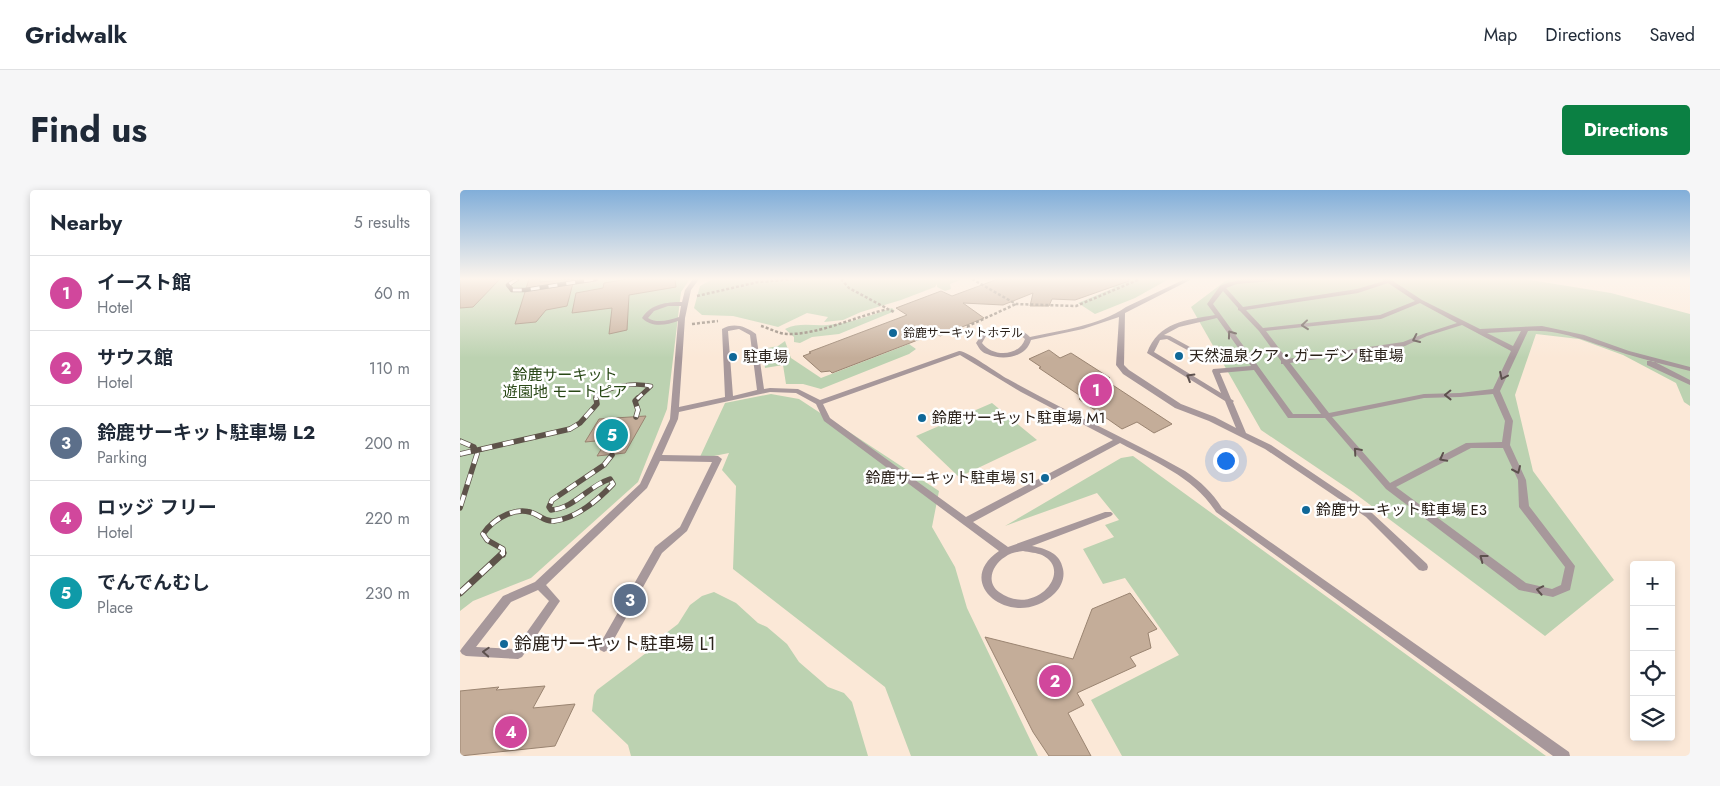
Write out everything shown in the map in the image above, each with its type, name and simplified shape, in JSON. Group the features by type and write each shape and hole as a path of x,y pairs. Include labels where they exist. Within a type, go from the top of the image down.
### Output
{"lane":[{"path":"664,305 655,308 646,315 646,320 663,323 682,321"},
{"path":"539,586 555,602 518,654 466,651 507,599 539,586 644,486 674,419 685,305"},
{"path":"1028,339 1083,327 1122,313 1133,305"},
{"path":"1211,305 1291,416 1327,416 1424,396 1496,391"},
{"path":"1237,305 1260,330 1327,416 1389,487 1522,587 1553,593 1566,587 1570,566 1524,507 1522,480 1506,445 1509,421 1496,391 1525,329"},
{"path":"1240,309 1265,305"},
{"path":"1260,330 1381,317 1409,305"},
{"path":"1428,305 1515,350"},
{"path":"1122,313 1120,366 1126,372 1178,406 1242,433 1268,447 1369,515 1423,568"},
{"path":"1218,316 1178,324 1152,343 1150,353 1230,401"},
{"path":"1284,362 1405,344 1425,335 1462,323"},
{"path":"729,399 725,329 740,327 753,334 761,392"},
{"path":"1480,331 1542,328 1582,336 1628,352 1690,369"},
{"path":"982,349 979,343 984,335 1004,330 1019,332 1028,339"},
{"path":"1158,338 1168,337 1206,358"},
{"path":"819,403 961,352 982,349 996,355 1013,354 1026,347 1028,339"},
{"path":"961,352 994,374 1120,440 1199,485 1214,500 1219,510 1564,756"},
{"path":"1628,352 1690,382"},
{"path":"1242,433 1216,371 1256,368"},
{"path":"675,410 770,390 798,391 819,403 827,419 966,521 1009,550 1035,548 1046,552 1054,559 1059,568 1060,577 1056,587 1049,595 1025,604 1012,604 993,594 987,586 988,568 993,560 1009,550 1108,514"},
{"path":"966,521 1120,440"},
{"path":"1389,487 1469,445 1506,445"},
{"path":"604,647 658,550 684,529 718,459 657,458"}],"path":[{"path":"881,305 894,312"},
{"path":"984,335 966,327 1013,305"},
{"path":"1058,305 1077,305"},
{"path":"758,325 786,334 832,327 864,315 888,309"},
{"path":"682,321 726,321"}],"green space":[{"name":"鈴鹿サーキット 遊園地 モートピア","path":"460,305 679,305 667,409 638,482 531,578 473,601 460,611"},
{"path":"695,305 883,305 843,320 824,322 828,317 807,313 778,327 733,316 702,315 694,308"},
{"path":"1082,305 1116,305 1095,314"},
{"path":"1193,305 1658,305 1690,314 1690,406 1684,402 1676,383 1623,355 1579,339 1536,334 1515,395 1533,471 1614,580 1545,636 1353,492 1261,430 1191,307"},
{"path":"892,308 895,311 839,334 812,337 800,343 794,342 794,337 785,329 800,325 843,323"},
{"path":"785,341 791,358 821,378 909,344 916,349 909,354 821,389 803,384 786,384 783,365 765,368 763,349 778,346"},
{"path":"771,394 799,399 939,491 932,527 955,567 967,608 1038,756 911,756 885,687 733,569 736,486 722,470 729,453 699,459 725,403"},
{"path":"992,403 1037,440 959,477 916,436"},
{"path":"1133,456 1546,756 1122,756 1091,700 1179,655 1125,578 1103,584 1083,549 1114,537 1105,525 1119,520 1097,493 1005,526 1121,458"},
{"path":"714,592 736,603 758,623 767,627 787,644 799,662 828,687 844,693 852,702 868,756 631,756 628,745 592,711 594,695 597,690 650,650 661,637 678,624 690,605 702,596"}],"building":[{"path":"460,305 475,305 473,307 460,308"},
{"path":"521,305 567,305 546,310 536,322 515,324"},
{"path":"574,305 628,305 627,330 609,334 612,308 572,313"},
{"name":"鈴鹿サーキットホテル","path":"903,305 966,305 984,318 940,336 936,333 832,373 830,371 821,372 803,356 811,353 809,352 907,315 896,308"},
{"path":"1049,350 1060,358 1071,353 1110,378 1105,380 1172,424 1154,433 1137,422 1122,429 1079,399 1082,397 1029,359"},
{"path":"646,416 625,453 597,456 607,440 585,442 599,419"},
{"path":"1130,593 1157,629 1148,633 1151,648 1130,657 1136,666 1077,693 1084,705 1068,713 1091,756 1049,756 1033,732 985,637 1073,659 1092,609"},
{"path":"545,686 533,708 575,704 555,746 460,756 460,691 499,687 496,690"}],"railway":[{"path":"596,398 596,396 616,387 637,384 651,386 637,399"},
{"path":"475,450 570,429 580,423 597,404 596,398"},
{"path":"636,417 638,410 635,401 637,399"},
{"path":"460,441 474,447 475,450"},
{"path":"460,454 475,450"},
{"path":"460,508 477,454 475,450"},
{"path":"503,553 503,549 487,540 483,534 493,523 514,512 530,512 551,521 563,519 579,512 594,502 613,484 610,479 602,482 567,505 551,510 549,507 552,500 604,465 612,455"},
{"path":"460,593 503,553"}],"place":[{"name":"鈴鹿サーキットホテル","path":"893,333"},
{"name":"天然温泉クア・ガーデン 駐車場","path":"1179,356"},
{"name":"駐車場","path":"733,357"},
{"name":"イースト館","path":"1096,390"},
{"name":"鈴鹿サーキット駐車場 M1","path":"922,418"},
{"name":"でんでんむし","path":"612,435"},
{"name":"鈴鹿サーキット駐車場 S1","path":"1045,478"},
{"name":"鈴鹿サーキット駐車場 E3","path":"1306,510"},
{"name":"鈴鹿サーキット駐車場 L2","path":"630,600"},
{"name":"鈴鹿サーキット駐車場 L1","path":"504,644"},
{"name":"サウス館","path":"1055,681"},
{"name":"ロッジ フリー","path":"511,732"}]}
